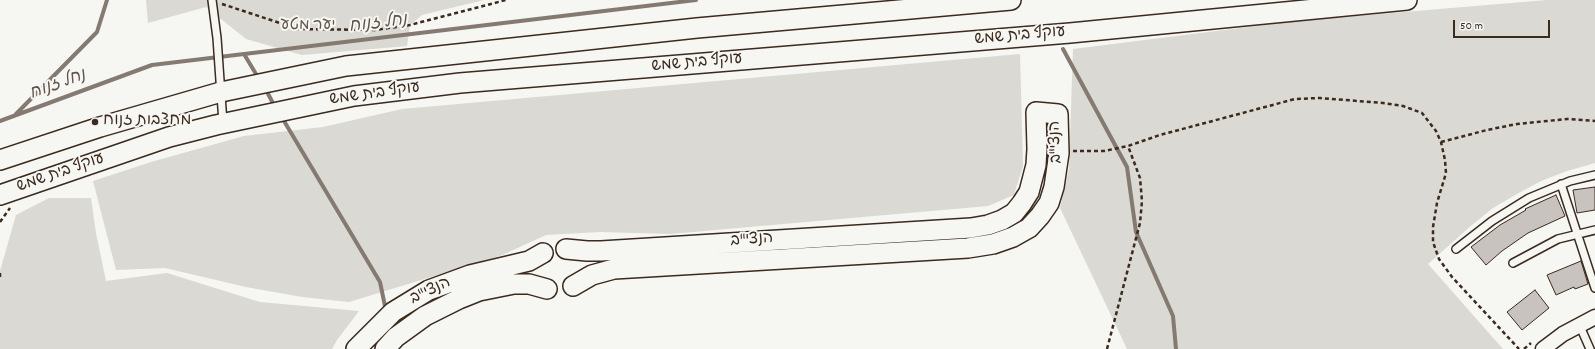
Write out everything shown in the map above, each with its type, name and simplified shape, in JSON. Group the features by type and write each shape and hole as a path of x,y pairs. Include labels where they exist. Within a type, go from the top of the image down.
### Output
{"main road":[{"name":"עוקף בית שמש","path":"0,160 100,127 221,92 346,66 697,28 1010,0"},
{"name":"עוקף בית שמש","path":"0,195 169,137 223,123 354,96 460,83 1070,33 1407,0"},
{"name":"הנצי\"ב","path":"566,249 601,251 971,228 988,225 1002,220 1014,212 1029,192 1033,180 1036,160 1036,112 1058,114 1059,152 1054,187 1049,203 1029,228 1013,237 993,244 968,248 614,269 592,275 573,286"},
{"path":"552,248 566,249 574,254 580,264 579,278 573,286 560,292 547,289 540,282 536,272 537,261 543,253 552,248"},
{"name":"הנצי\"ב","path":"356,349 392,312 429,290 470,275 529,261 543,253"},
{"name":"הנצי\"ב","path":"385,349 396,337 425,316 479,291 514,284 533,284 547,289"}],"street":[{"path":"1543,349 1548,344 1579,324 1595,317"}],"lane":[{"path":"212,0 223,123"},
{"path":"1456,249 1510,209 1529,198 1561,184 1595,174"},
{"path":"1561,184 1595,288"},
{"path":"1514,263 1558,239 1577,233 1595,230"},
{"path":"1579,324 1590,349"}],"path":[{"path":"212,0 298,29 375,30 410,25 506,0"},
{"path":"1059,152 1104,151 1128,146 1160,135 1295,99 1320,98 1383,103 1404,106 1422,113 1436,131 1441,142 1446,173 1437,203 1433,227 1433,242 1439,259 1452,277 1519,349"},
{"path":"1441,142 1517,124 1567,119 1595,121"},
{"path":"1107,349 1140,223 1142,200 1140,178 1128,146"}],"green space":[{"name":"יער מטע","path":"146,0 484,0 422,15 410,25 407,46 302,55 246,39 206,7 148,23"},
{"path":"1547,0 1595,0 1595,163 1567,171 1541,181 1493,208 1428,264 1503,349 1127,349 1060,208 1069,169 1073,49 1296,21"},
{"path":"1020,54 1023,166 1014,195 988,206 670,234 600,232 546,235 500,256 349,302 302,297 246,287 165,268 116,270 93,181 151,162 244,136 323,127 402,109"},
{"path":"49,198 91,198 96,233 106,281 167,273 260,302 359,311 332,349 0,349 0,271 16,215"}],"building":[{"path":"1595,187 1595,210 1577,213 1573,190"},
{"path":"1556,195 1565,216 1528,233 1502,251 1486,265 1471,247 1500,225 1526,210 1525,209"},
{"path":"1581,261 1588,284 1575,289 1574,287 1556,295 1547,275"},
{"path":"1535,290 1549,308 1522,330 1507,312"}],"waterway":[{"path":"16,114 97,32 107,0"},
{"name":"נחל זנוח","path":"0,121 152,65 696,0"},
{"path":"1063,49 1127,167 1136,232 1173,316 1176,349"},
{"path":"244,54 259,79"},
{"path":"265,88 275,107"},
{"path":"281,116 380,282 386,311"}],"place":[{"name":"מחצבות זנוח","path":"95,122"}]}
